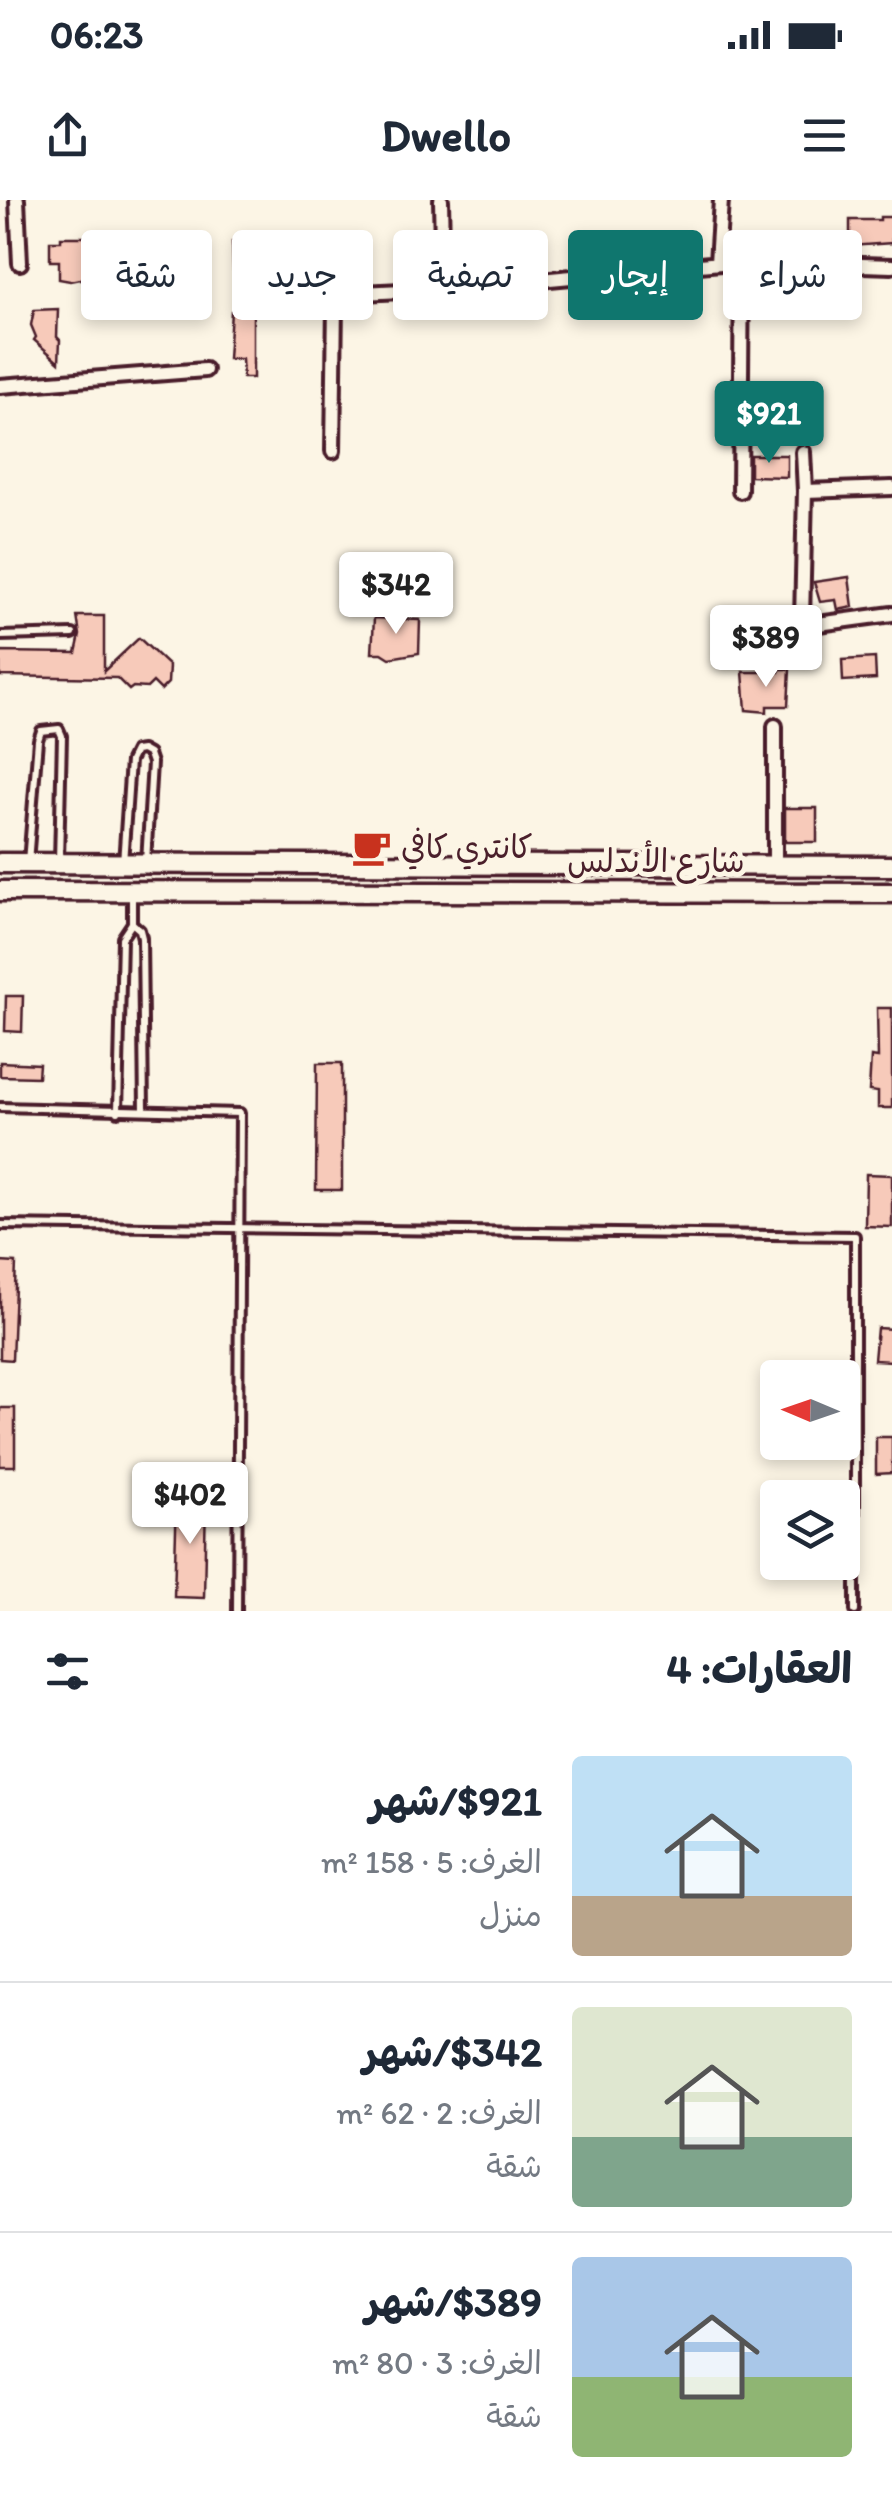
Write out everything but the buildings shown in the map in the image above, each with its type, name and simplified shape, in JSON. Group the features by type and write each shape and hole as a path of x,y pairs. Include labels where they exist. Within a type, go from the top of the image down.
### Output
{"main road":[{"name":"شارع الأندلس","path":"0,863 892,866"},
{"path":"132,892 134,864"},
{"name":"شارع الأندلس","path":"0,891 892,893"}],"street":[{"path":"17,200 20,263"},
{"path":"440,200 441,230"},
{"path":"716,263 721,200"},
{"path":"548,279 723,262"},
{"path":"862,265 892,266"},
{"path":"333,451 336,299 348,292 393,291"},
{"path":"740,491 741,320"},
{"path":"0,386 205,370"},
{"path":"803,452 806,491 802,620 818,624 892,614"},
{"path":"806,491 892,488"},
{"path":"775,726 775,865"}],"lane":[{"path":"0,636 72,634"},
{"path":"28,863 38,740 41,732 58,729 62,736 59,864"},
{"path":"142,750 149,754 152,763 134,864 130,761 134,751 142,750"},
{"path":"118,1112 122,938 132,923 132,892"},
{"path":"132,923 142,938 144,1110"},
{"path":"0,1108 240,1113 237,1611"},
{"path":"0,1225 854,1236 855,1611"}],"place":[{"name":"كانتري كافي","path":"371,847"}]}
